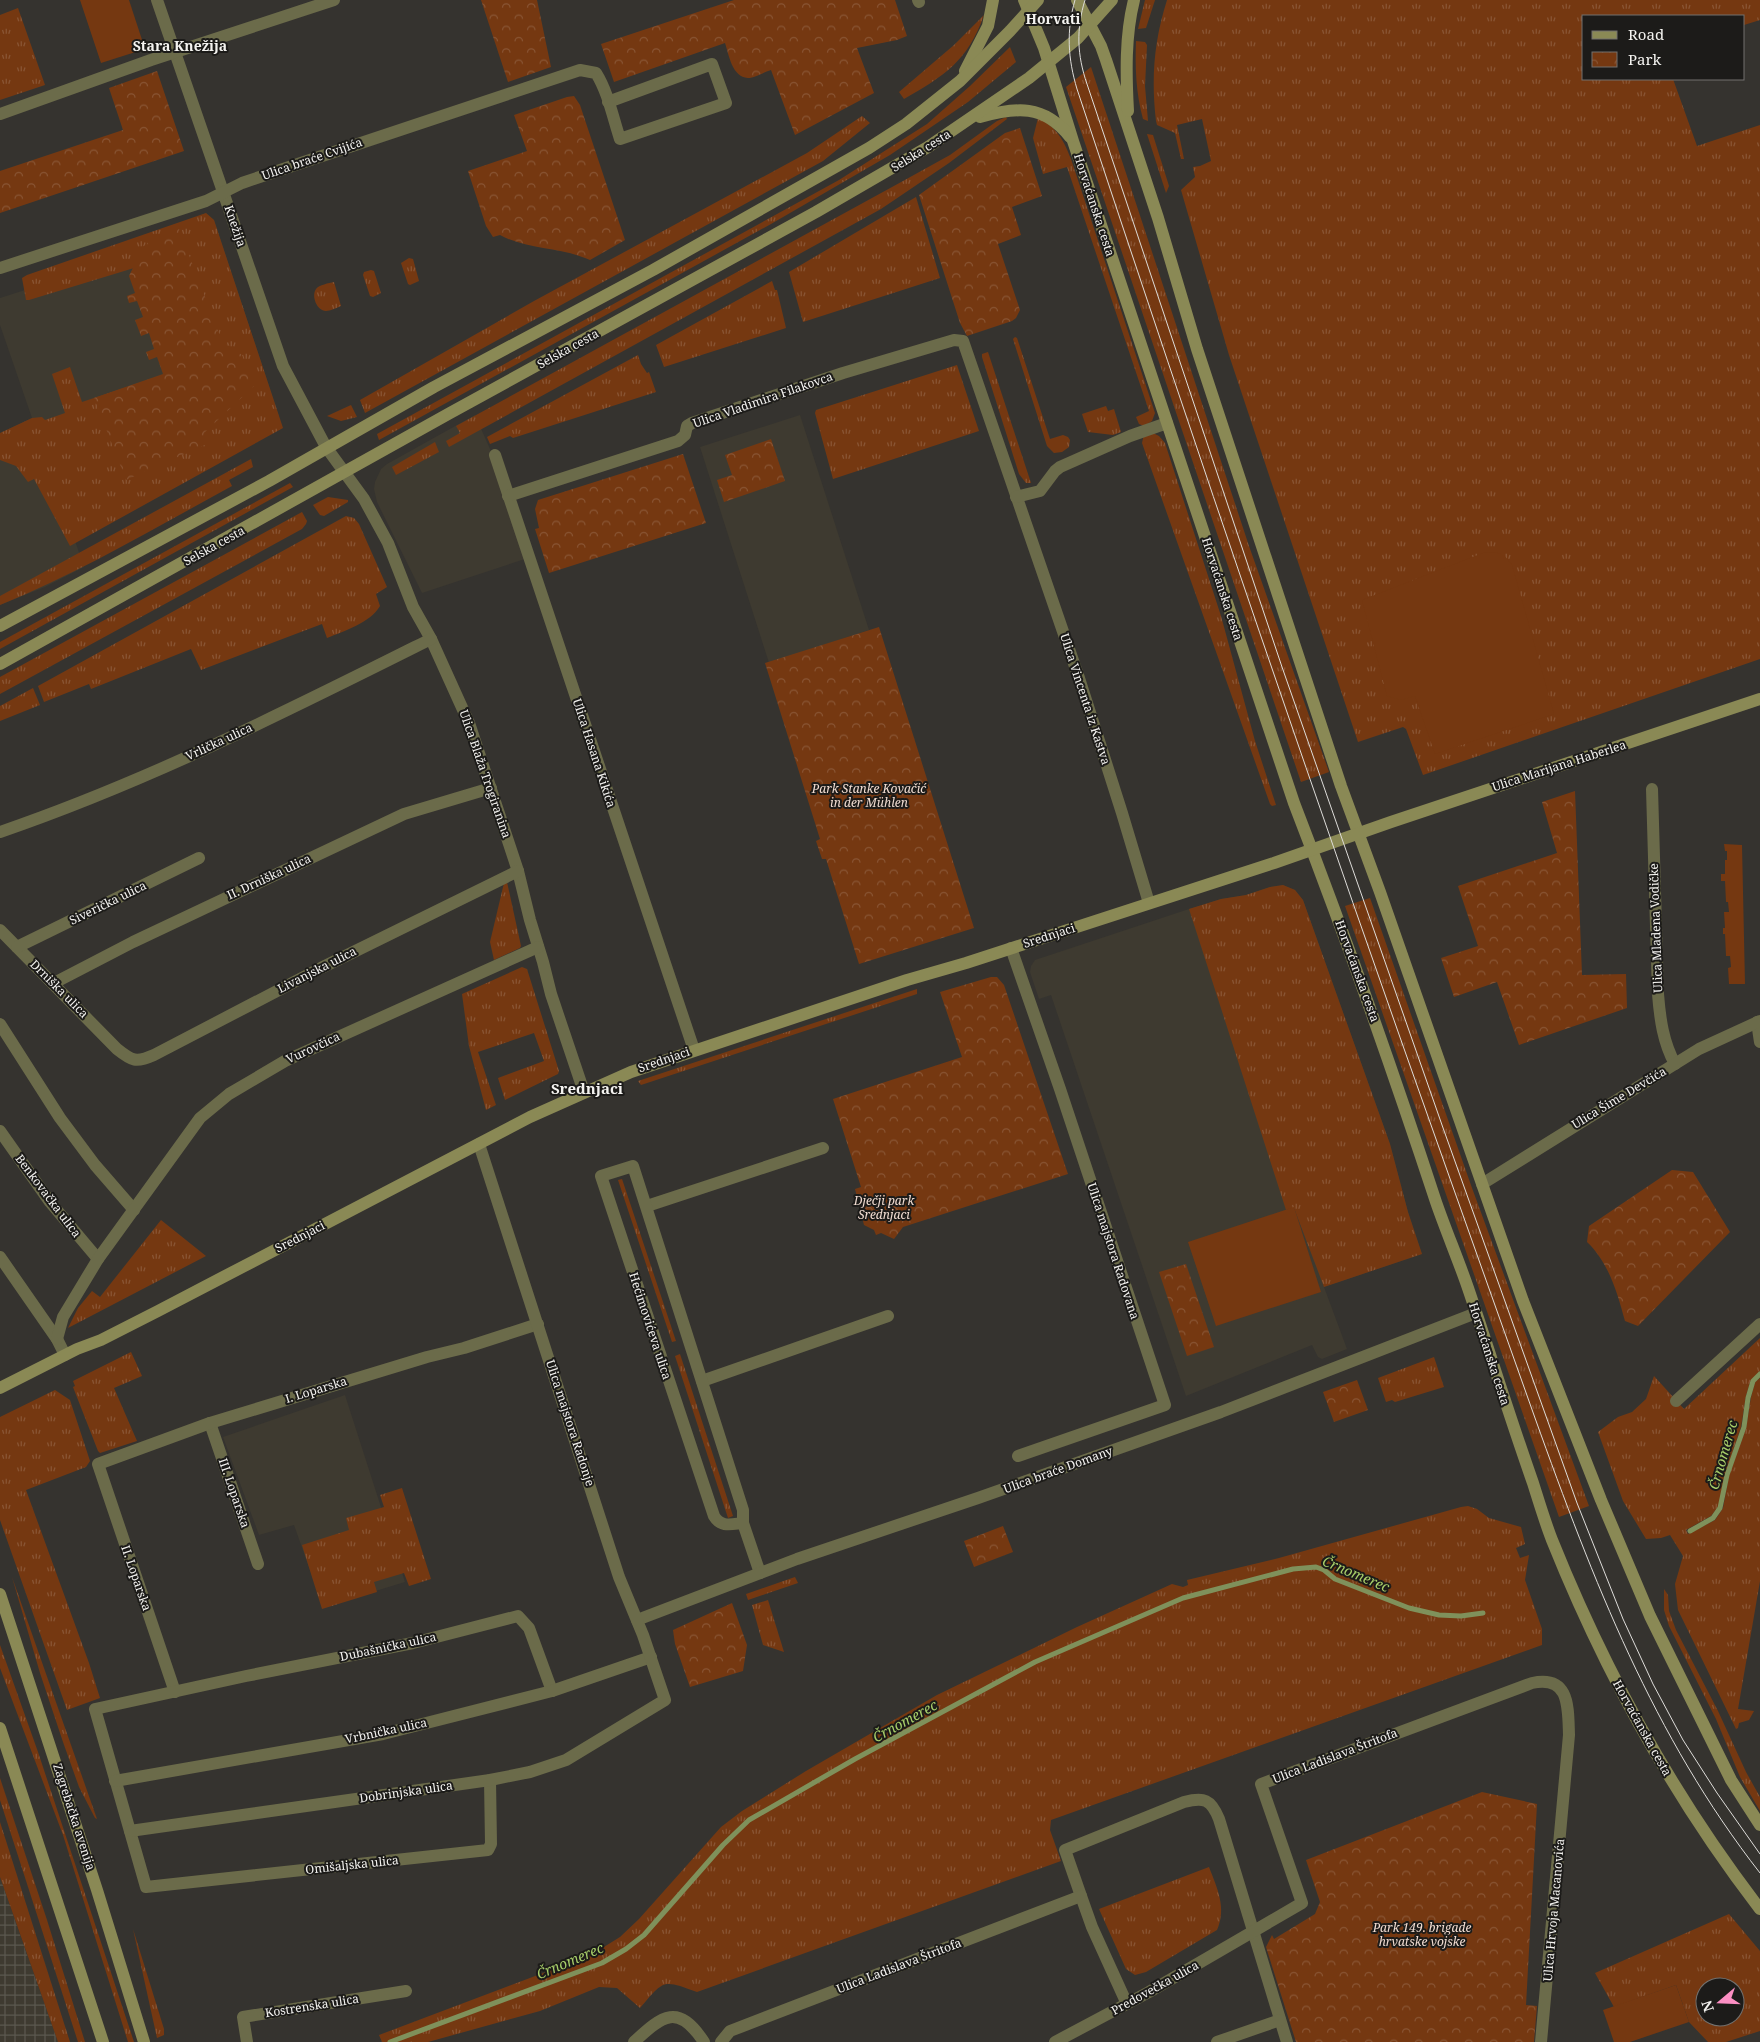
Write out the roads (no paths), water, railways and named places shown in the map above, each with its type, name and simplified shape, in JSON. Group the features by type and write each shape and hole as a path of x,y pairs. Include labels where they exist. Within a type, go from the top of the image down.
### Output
{"street":[{"name":"Knežija","path":"157,0 283,366 326,447 344,473"},
{"path":"0,114 151,60 334,0"},
{"path":"960,81 988,26 993,0"},
{"path":"0,626 269,481 434,387 654,270 806,185 906,124 960,81 1027,5 1038,0"},
{"path":"1077,0 1101,46 1158,218 1197,349 1341,786 1523,1300 1620,1549 1658,1633 1731,1780 1760,1825"},
{"name":"Selska cesta","path":"0,664 914,156 972,119 1048,62 1091,25 1112,0"},
{"path":"1129,129 1127,54 1134,0"},
{"name":"Horvaćanska cesta","path":"1027,5 1048,62 1294,803 1416,1136 1437,1204 1552,1539 1618,1685 1663,1768 1724,1861 1760,1908"},
{"name":"Ulica braće Cvijića","path":"0,268 206,201 242,184 304,162 580,70 596,74 600,80 620,139 726,103 712,64 608,102"},
{"path":"972,119 1010,110 1035,112 1057,123 1073,141"},
{"name":"Ulica Vladimira Filakovca","path":"508,496 677,441 685,434 690,424 827,378 954,340 963,341 966,347"},
{"name":"Ulica Vincenta iz Kastva","path":"966,347 1093,721 1149,903"},
{"path":"1016,497 1040,490 1060,466 1130,436 1167,423"},
{"name":"Ulica Hasana Kikića","path":"495,455 694,1050"},
{"name":"Ulica Blaža Trogiranina","path":"344,473 364,499 388,543 413,607 431,639 469,723 518,871 551,994 584,1092"},
{"name":"Vrlička ulica","path":"0,832 68,808 177,761 431,639"},
{"name":"Ulica Marijana Haberlea","path":"1312,850 1760,699"},
{"name":"II. Drniška ulica","path":"54,983 133,942 404,814 491,788"},
{"name":"Ulica Mladena Vodičke","path":"1652,789 1660,1024 1669,1054 1675,1064"},
{"name":"Srednjaci","path":"0,1388 150,1315 479,1144 584,1092 636,1070 1312,850"},
{"name":"Siverička ulica","path":"17,947 199,858"},
{"name":"Livanjska ulica","path":"117,1049 129,1058 138,1061 154,1055 321,968 518,871"},
{"name":"Drniška ulica","path":"0,930 117,1049"},
{"name":"Vurovčica","path":"57,1339 63,1317 98,1259 200,1118 217,1103 244,1084 285,1061 538,947"},
{"name":"Ulica majstora Radovana","path":"1011,948 1165,1405 1018,1456"},
{"path":"1759,1021 1760,1042"},
{"name":"Ulica Šime Devčića","path":"1482,1184 1699,1049 1759,1021"},
{"path":"0,1024 60,1118 134,1210"},
{"name":"Benkovačka ulica","path":"0,1131 50,1202 98,1259"},
{"name":"Ulica majstora Radonje","path":"479,1144 619,1577 651,1657 665,1700"},
{"path":"646,1206 823,1148"},
{"name":"Hećimovićeva ulica","path":"743,1523 724,1525 718,1523 714,1516 601,1176 633,1166 743,1510 743,1523 760,1572"},
{"path":"0,1257 57,1339 65,1355"},
{"name":"Ulica braće Domany","path":"637,1620 835,1545 978,1498 1221,1412 1476,1313"},
{"path":"702,1382 888,1316"},
{"name":"I. Loparska","path":"98,1464 210,1422 427,1357 464,1348 538,1324"},
{"path":"1676,1401 1760,1324"},
{"name":"III. Loparska","path":"210,1422 258,1564"},
{"name":"II. Loparska","path":"98,1464 175,1692"},
{"name":"Zagrebačka avenija","path":"0,1594 88,1862 144,2042"},
{"name":"Dubašnička ulica","path":"175,1692 413,1643 518,1616 529,1628 552,1691"},
{"name":"Vrbnička ulica","path":"115,1781 383,1734 552,1691 651,1657"},
{"name":"Ulica Ladislava Štritofa","path":"1253,1931 1302,1903 1261,1784 1532,1683 1546,1680 1559,1686 1565,1696 1569,1735 1565,1778"},
{"path":"130,1831 95,1709 175,1692"},
{"name":"Dobrinjska ulica","path":"130,1831 490,1780 530,1772 566,1760 665,1700"},
{"path":"0,1728 103,2042"},
{"name":"Ulica Hrvoja Macanovića","path":"1541,2042 1565,1778"},
{"name":"Omišaljska ulica","path":"130,1831 146,1887 488,1850 491,1844 490,1780"},
{"path":"1127,2004 1092,1926 1065,1850 1184,1802 1204,1799 1211,1804 1218,1816 1287,2042"},
{"name":"Ulica Ladislava Štritofa","path":"721,2042 730,2031 1081,1896"},
{"name":"Predovečka ulica","path":"1055,2042 1127,2004 1253,1931"},
{"name":"Kostrenska ulica","path":"247,2042 243,2017 406,1991"},
{"path":"634,2042 660,2019 670,2017 678,2018 688,2023 704,2042"},
{"path":"1217,2042 1280,2020"}],"waterway":[{"name":"Črnomerec","path":"1690,1531 1713,1518 1720,1508 1727,1475 1744,1427 1748,1398 1753,1381 1760,1374"},
{"name":"Črnomerec","path":"390,2042 602,1963 626,1949 644,1935 723,1845 749,1820 855,1759 1035,1662 1183,1598 1293,1569 1316,1567 1324,1570 1335,1579 1409,1608 1439,1615 1461,1616 1483,1613"}],"tram line":[{"path":"1075,0 1070,23 1069,45 1077,89 1213,497 1306,768 1535,1418 1603,1597 1657,1712 1688,1767 1722,1821 1760,1873"},
{"path":"1085,0 1080,21 1079,42 1081,63 1087,84 1282,667 1442,1125 1577,1503 1623,1619 1653,1684 1683,1740 1760,1854"}],"district":[{"name":"Horvati","path":"1053,19"},
{"name":"Stara Knežija","path":"180,46"},
{"name":"Srednjaci","path":"587,1089"}],"park label":[{"name":"Park Stanke Kovačić in der Mühlen","path":"869,796"},
{"name":"Dječji park Srednjaci","path":"884,1208"},
{"name":"Park 149. brigade hrvatske vojske","path":"1422,1935"}]}
